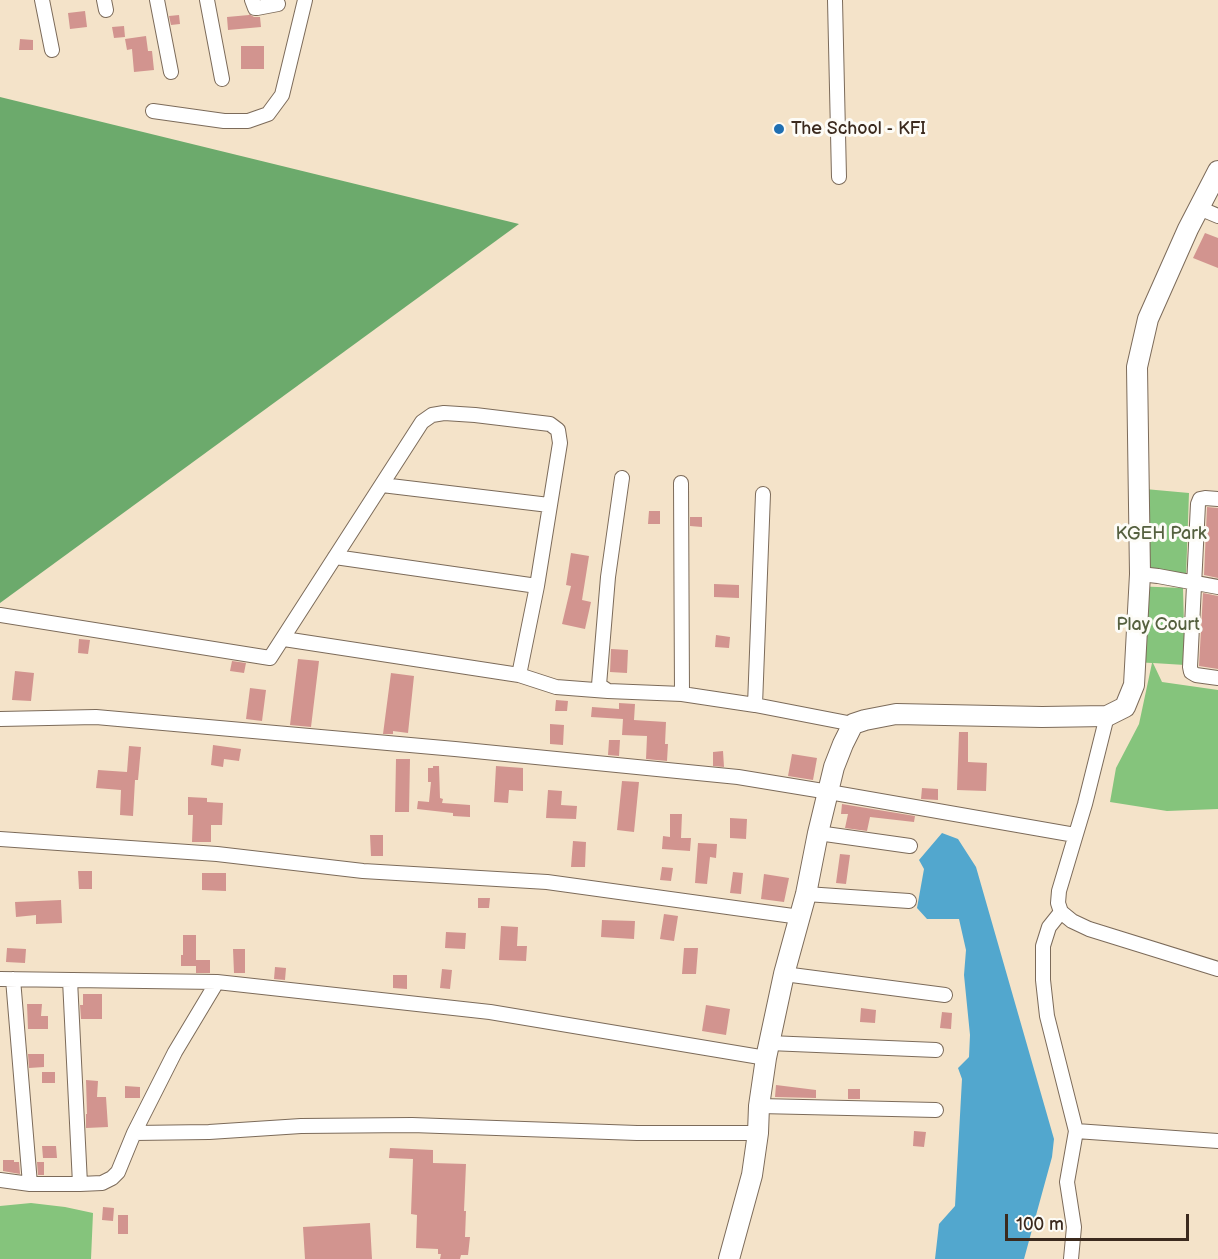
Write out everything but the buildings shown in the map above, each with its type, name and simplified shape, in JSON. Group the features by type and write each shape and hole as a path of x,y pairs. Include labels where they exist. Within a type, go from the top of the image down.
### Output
{"street":[{"path":"42,0 52,50"},
{"path":"156,0 171,72"},
{"path":"207,0 222,79"},
{"path":"252,0 255,8 278,4"},
{"path":"153,111 224,121 248,121 268,114 282,95 305,0"},
{"path":"835,0 839,177"},
{"path":"284,639 519,675 556,687 682,694 853,724 896,714 1107,716 1125,706 1134,685 1140,574 1137,367 1148,319 1188,229 1218,171"},
{"path":"1199,208 1218,216"},
{"path":"0,615 270,658 422,422 432,415 444,412 550,424 558,430 560,443 537,586 519,675"},
{"path":"608,691 599,685 599,676 608,577 622,478"},
{"path":"681,483 682,694"},
{"path":"382,485 549,505"},
{"path":"755,705 763,494"},
{"path":"1218,499 1200,499 1198,504 1190,667 1191,672 1196,675 1218,678"},
{"path":"335,557 537,586"},
{"path":"1140,574 1218,587"},
{"path":"1107,716 1085,804 1059,891 1058,903 1061,912 1072,921 1089,929 1218,969"},
{"path":"0,719 96,717 714,775 829,792 1076,835"},
{"path":"729,1259 752,1175 759,1106 784,974 806,894 834,767 853,724"},
{"path":"818,833 910,846"},
{"path":"0,839 217,854 363,871 547,882 800,917"},
{"path":"806,894 909,901"},
{"path":"1061,912 1049,927 1043,946 1043,980 1047,1016 1076,1131 1067,1182 1074,1227 1071,1259"},
{"path":"784,974 945,995"},
{"path":"30,1184 6,979 217,982 490,1012 768,1051 936,1050"},
{"path":"70,980 80,1184"},
{"path":"0,1180 30,1184 80,1184 102,1183 112,1179 118,1172 134,1133 175,1052 217,982"},
{"path":"759,1106 936,1110"},
{"path":"134,1133 301,1126 412,1125 637,1133 758,1133"},
{"path":"1076,1131 1218,1141"}],"green space":[{"path":"0,97 519,224 0,603"},
{"name":"KGEH Park","path":"1134,488 1189,493 1186,577 1133,574"},
{"name":"Play Court","path":"1132,586 1183,588 1185,665 1153,663 1162,682 1218,690 1218,809 1167,811 1110,802 1116,768 1139,724 1152,663 1133,662"},
{"path":"31,1203 93,1213 91,1259 0,1259 0,1206"}],"water":[{"path":"942,833 958,839 976,867 1054,1139 1052,1157 1024,1259 935,1259 939,1224 955,1206 962,1079 958,1068 969,1057 970,1035 964,975 966,950 959,919 927,919 917,908 924,869 919,860"}],"place":[{"name":"The School - KFI","path":"779,129"}]}
